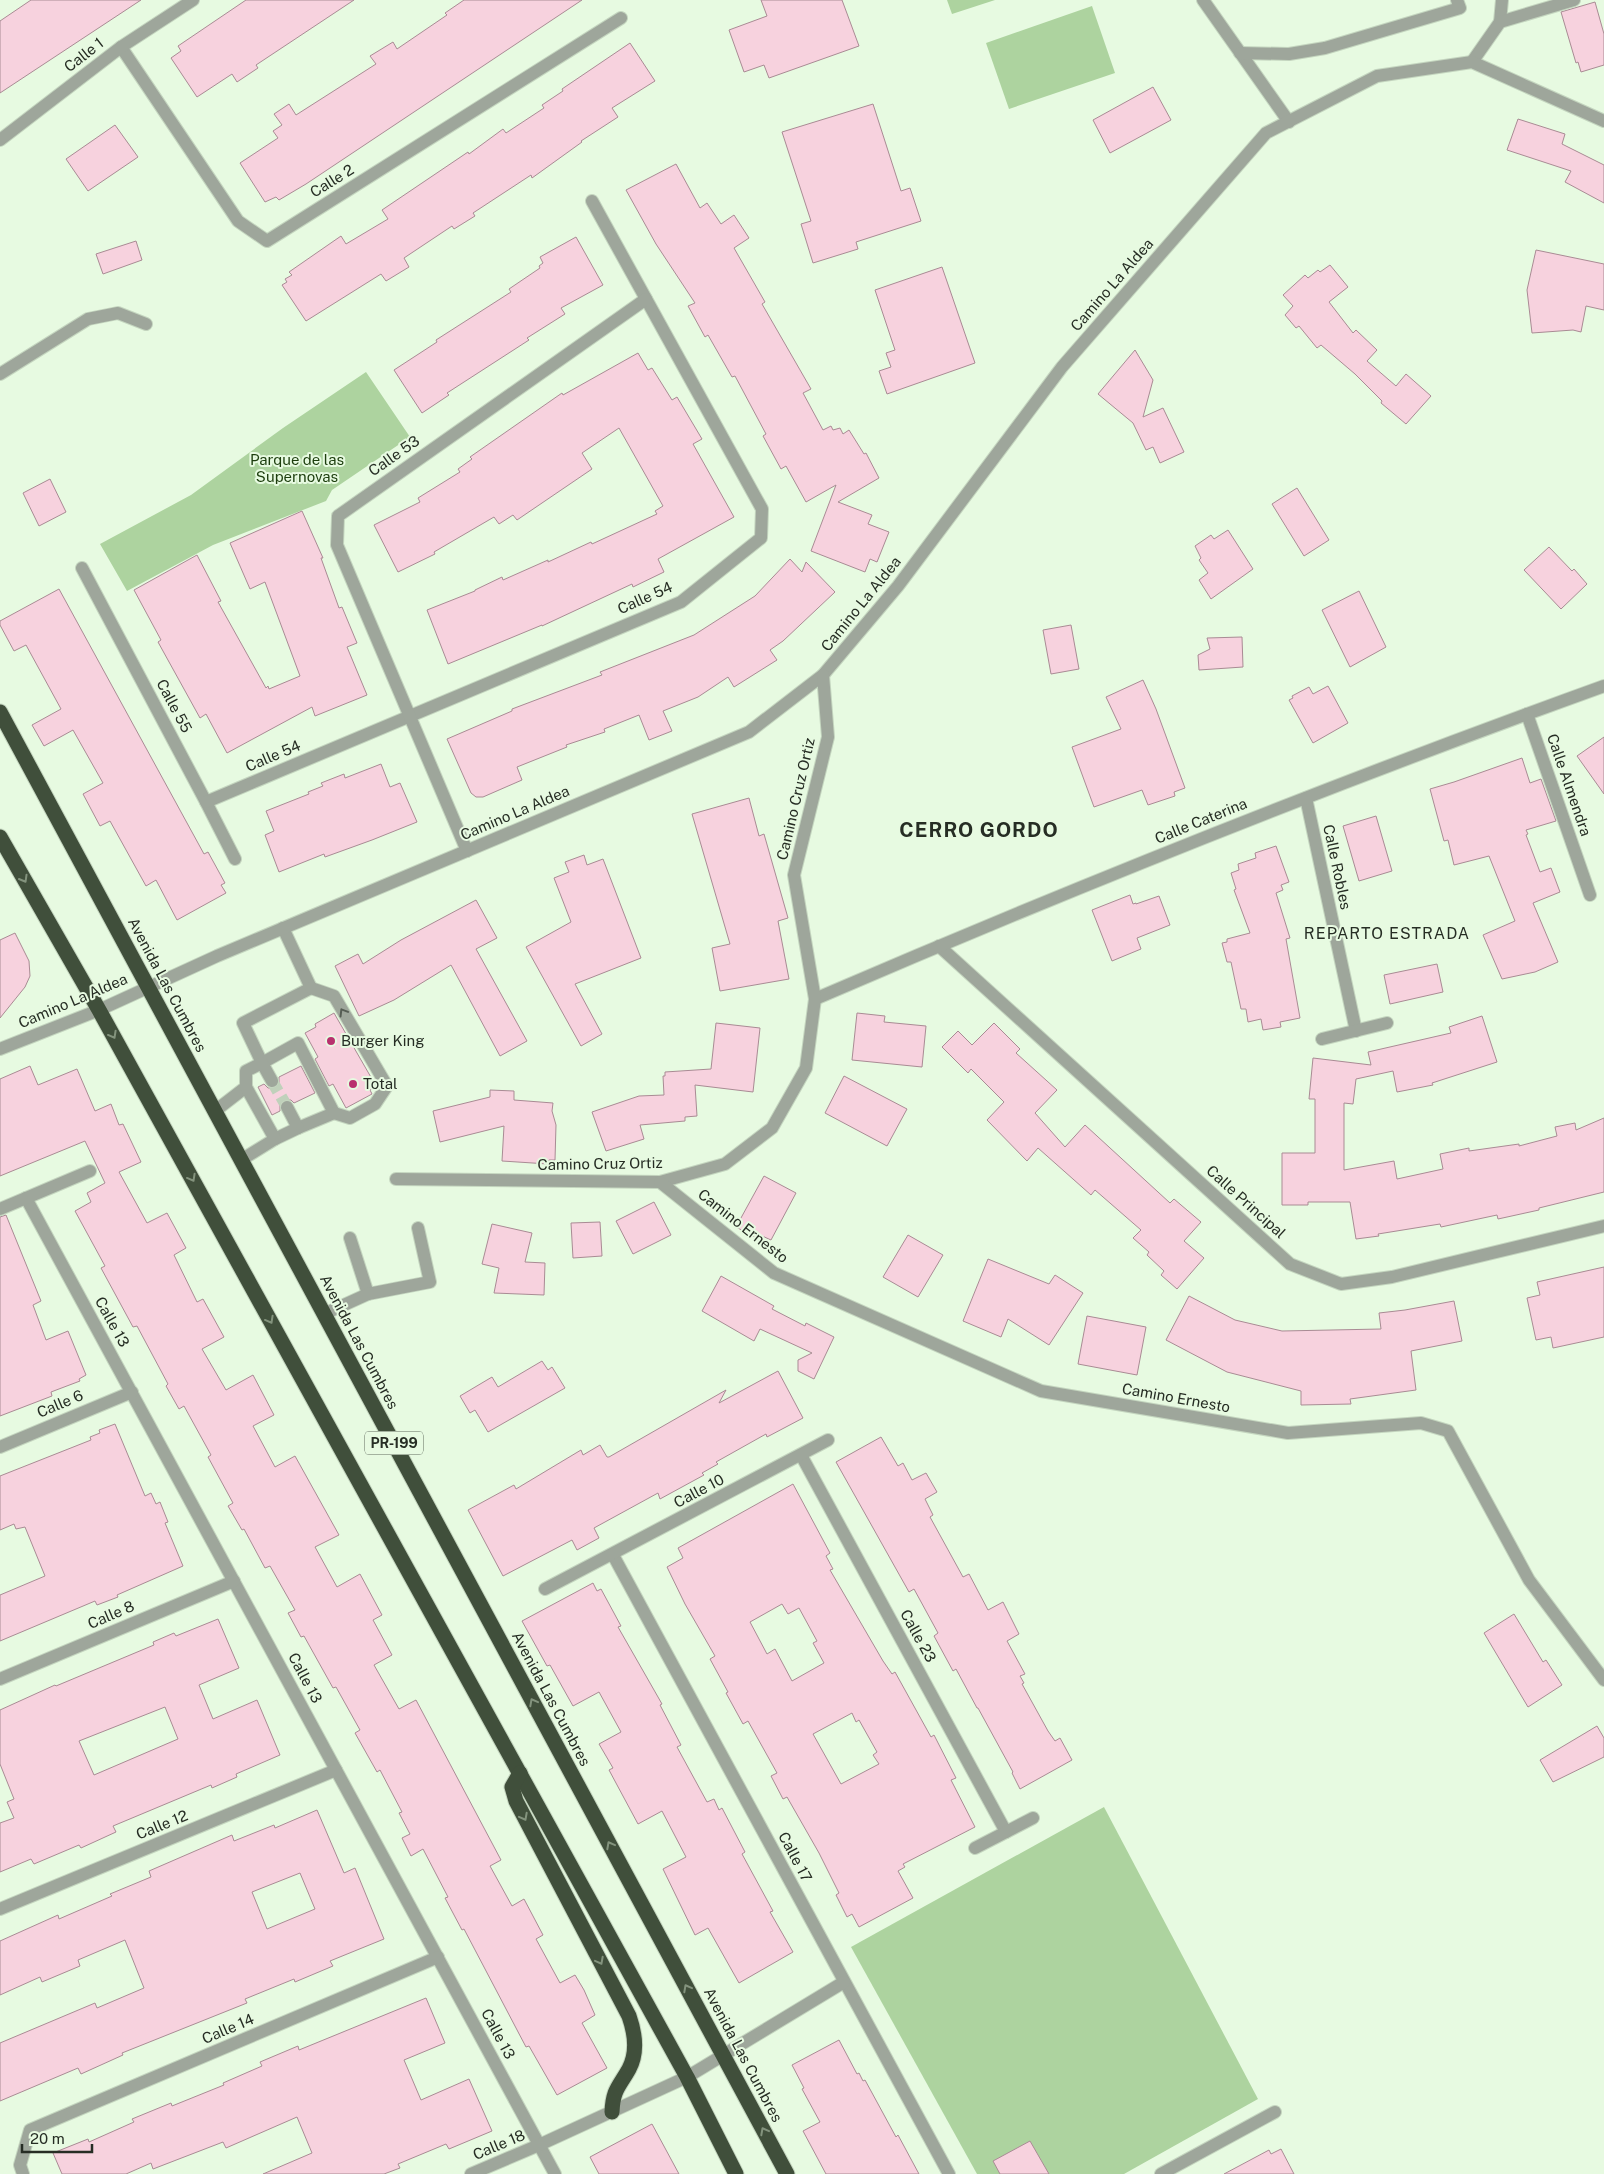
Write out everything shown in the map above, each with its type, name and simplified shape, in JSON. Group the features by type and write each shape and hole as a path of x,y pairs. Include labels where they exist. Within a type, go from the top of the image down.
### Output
{"highway":[{"name":"Avenida Las Cumbres","path":"0,712 787,2174"},
{"name":"PR-199","path":"0,837 99,1010 520,1773 687,2078 736,2174"},
{"path":"520,1773 512,1787 516,1801 629,2016 634,2032 635,2054 613,2097 612,2112"}],"street":[{"name":"Calle 1","path":"0,140 121,47 192,0"},
{"path":"1203,0 1289,122"},
{"path":"1240,53 1289,54 1325,48 1460,8 1457,0"},
{"path":"1502,0 1500,22 1472,62 1604,121"},
{"path":"1500,22 1574,0"},
{"name":"Calle 2","path":"121,47 238,220 267,241 620,18"},
{"name":"Camino La Aldea","path":"0,1049 99,1010 283,928 749,732 823,676 898,586 1062,367 1266,134 1376,76 1472,62"},
{"name":"Calle 54","path":"206,802 681,602 760,538 762,509 592,201"},
{"name":"Calle 53","path":"409,717 337,546 338,516 646,299"},
{"path":"0,374 88,319 118,313 146,324"},
{"name":"Calle 55","path":"82,568 235,859"},
{"name":"Camino Cruz Ortiz","path":"396,1179 660,1182 726,1164 772,1128 806,1068 815,999 794,875 828,737 823,676"},
{"name":"Calle Caterina","path":"815,999 1228,826 1604,686"},
{"name":"Calle Almendra","path":"1527,714 1590,895"},
{"path":"409,717 467,852"},
{"name":"Calle Robles","path":"1306,798 1356,1031"},
{"path":"241,1160 275,1139 334,1113 350,1118 375,1104 387,1086 334,996 311,988 283,928"},
{"name":"Calle Principal","path":"939,946 1290,1264 1341,1284 1392,1277 1604,1226"},
{"path":"272,1080 243,1023 311,988"},
{"path":"1322,1039 1387,1023"},
{"path":"275,1139 246,1087 246,1071 298,1042 334,1113"},
{"path":"215,1111 246,1087"},
{"path":"287,1107 298,1128"},
{"path":"0,1209 90,1171"},
{"name":"Camino Ernesto","path":"660,1182 774,1273 1041,1391 1288,1433 1421,1423 1448,1431 1529,1580 1604,1680"},
{"name":"Calle 13","path":"26,1198 555,2174"},
{"path":"324,1314 368,1294 430,1282 418,1228"},
{"path":"350,1238 368,1294"},
{"name":"Calle 6","path":"0,1447 132,1392"},
{"name":"Calle 10","path":"545,1589 828,1440"},
{"name":"Calle 23","path":"801,1455 1006,1832"},
{"name":"Calle 17","path":"612,1555 949,2174"},
{"name":"Calle 8","path":"0,1679 234,1581"},
{"name":"Calle 12","path":"0,1909 336,1770"},
{"path":"975,1848 1032,1818"},
{"name":"Calle 14","path":"23,2174 20,2166 30,2130 438,1958"},
{"name":"Calle 18","path":"471,2174 687,2078 844,1982"},
{"path":"1162,2174 1184,2169 1276,2112"}],"green space":[{"path":"947,0 995,0 952,14"},
{"path":"1092,6 1115,73 1009,109 986,43"},
{"name":"Parque de las Supernovas","path":"366,372 410,437 332,490 326,501 213,545 127,591 100,544 191,495 283,428"},
{"path":"1104,1807 1258,2099 1124,2174 977,2174 851,1947"}],"building":[{"path":"31,0 141,0 0,93 0,21"},
{"path":"246,0 354,0 256,65 258,68 237,82 232,74 197,97 171,58 181,51 178,46"},
{"path":"464,0 582,0 306,184 279,200 276,197 265,202 240,163 278,138 273,131 282,125 274,114 289,104 296,115 376,64 370,56 393,42 397,49 447,15 445,13"},
{"path":"761,0 842,0 859,46 769,78 764,65 744,72 729,30 767,16"},
{"path":"1595,2 1604,34 1604,65 1581,72 1578,62 1576,63 1561,12"},
{"path":"630,43 655,81 612,108 618,117 581,141 532,178 531,175 473,213 475,216 454,229 452,226 404,258 409,267 386,281 381,274 306,321 282,285 287,282 285,279 292,275 289,272 341,236 346,244 388,219 382,210 468,152 469,154 503,129 506,133 544,108 542,105 563,91 562,89"},
{"path":"1153,87 1171,120 1110,153 1093,120"},
{"path":"873,104 901,191 910,188 921,221 856,242 858,249 813,263 801,224 811,221 782,132"},
{"path":"1518,119 1565,134 1562,144 1604,165 1604,203 1565,182 1571,171 1507,150"},
{"path":"115,125 138,157 88,191 66,159"},
{"path":"676,164 700,208 707,203 721,224 734,215 749,238 734,248 765,302 762,304 811,389 803,393 823,430 831,426 833,430 840,428 843,434 849,430 864,454 866,453 879,478 838,502 872,515 868,524 889,532 877,562 870,559 865,572 811,551 836,485 806,502 786,466 781,469 763,436 766,434 735,376 732,377 708,335 705,337 688,306 695,303 656,244 626,190"},
{"path":"576,237 603,285 561,308 565,314 527,338 529,340 447,393 449,395 422,413 394,370 437,342 436,340 511,292 509,289 540,268 539,266 543,263 540,257"},
{"path":"136,241 142,260 103,274 96,254"},
{"path":"1536,250 1604,264 1604,310 1586,306 1581,332 1573,330 1532,333 1527,290"},
{"path":"1330,265 1348,287 1329,302 1353,333 1356,330 1377,350 1367,361 1396,386 1406,374 1431,396 1406,424 1381,403 1382,401 1355,374 1321,345 1317,348 1299,326 1296,328 1285,315 1293,306 1283,295 1305,275 1308,278 1318,270 1320,272"},
{"path":"942,267 975,363 887,394 879,371 891,367 886,353 895,350 875,290"},
{"path":"1135,350 1153,380 1143,417 1163,408 1184,452 1160,463 1153,447 1146,450 1133,423 1098,394"},
{"path":"638,353 648,370 652,368 672,400 677,397 702,439 693,444 734,517 658,559 664,572 633,587 632,584 542,626 448,664 427,610 475,591 502,577 503,580 591,542 592,544 657,514 655,511 663,506 619,428 582,453 592,469 517,520 513,515 499,524 494,517 434,552 435,554 398,572 374,525 420,502 418,498 460,472 458,469 472,459 470,457 562,393 563,395"},
{"path":"50,479 66,512 39,526 23,493"},
{"path":"1297,488 1329,540 1304,556 1272,504"},
{"path":"302,511 323,558 321,558 339,608 342,607 357,643 347,647 367,695 315,716 312,707 227,753 206,714 200,718 158,642 161,640 134,590 197,555 221,601 218,602 266,688 268,686 269,689 300,676 265,582 250,589 230,543"},
{"path":"1228,530 1253,569 1211,599 1199,580 1208,573 1199,560 1201,558 1195,546 1211,535 1214,539"},
{"path":"1549,547 1572,571 1574,569 1587,584 1561,609 1524,570"},
{"path":"790,559 802,572 806,562 835,592 783,641 770,650 777,660 734,687 728,677 698,697 663,711 672,731 649,740 639,715 604,729 605,732 566,745 567,747 517,767 522,780 483,797 476,797 471,793 447,739 512,711 512,709 602,675 600,672 694,635 755,596"},
{"path":"59,589 204,854 208,852 225,883 221,885 226,893 177,920 156,880 146,886 110,821 100,826 83,794 103,783 73,730 44,746 32,725 61,709 26,645 14,651 0,625 0,621"},
{"path":"1359,591 1386,647 1350,667 1322,610"},
{"path":"1071,625 1079,669 1051,674 1043,630"},
{"path":"1242,637 1243,667 1199,670 1198,655 1210,649 1207,638"},
{"path":"1143,680 1156,709 1185,788 1174,792 1175,796 1148,805 1142,790 1094,807 1072,747 1121,729 1106,697"},
{"path":"1328,686 1348,723 1313,743 1289,700 1293,698 1292,696 1309,687 1313,694"},
{"path":"1604,737 1604,794 1577,756"},
{"path":"1522,758 1530,783 1541,779 1556,821 1526,830 1528,834 1526,835 1540,872 1551,868 1560,892 1533,903 1558,962 1535,972 1502,979 1483,935 1515,921 1489,856 1454,865 1448,840 1444,841 1430,789"},
{"path":"381,764 390,787 400,783 417,822 325,857 324,854 279,872 265,835 274,831 266,811 309,794 308,792 323,786 321,783 344,774 345,778"},
{"path":"749,798 759,836 764,834 788,918 778,921 789,979 720,991 712,948 730,944 692,814"},
{"path":"1376,816 1392,871 1359,881 1343,826"},
{"path":"1276,846 1289,882 1281,885 1283,890 1276,893 1290,938 1286,939 1300,1018 1280,1022 1281,1027 1263,1030 1261,1019 1248,1022 1246,1009 1241,1009 1231,962 1227,962 1222,943 1227,942 1227,939 1250,933 1234,890 1236,889 1231,873 1239,870 1238,864 1256,858 1255,853"},
{"path":"584,855 587,865 603,859 641,958 575,984 602,1034 581,1046 526,947 571,922 554,878 569,872 565,862"},
{"path":"1130,895 1133,904 1159,896 1170,925 1137,938 1141,949 1112,961 1092,910"},
{"path":"476,900 497,938 476,949 527,1041 500,1056 451,965 394,1000 359,1016 335,966 358,954 363,964 401,940"},
{"path":"15,933 29,961 30,976 25,987 0,1018 0,940"},
{"path":"1437,964 1443,992 1390,1004 1384,975"},
{"path":"334,1013 376,1086 370,1090 372,1094 346,1108 333,1084 329,1086 315,1059 318,1057 305,1033 316,1027 315,1024"},
{"path":"857,1013 885,1016 884,1022 926,1026 922,1067 852,1060"},
{"path":"1482,1016 1497,1062 1432,1083 1433,1085 1397,1092 1393,1071 1356,1079 1353,1104 1344,1103 1344,1170 1394,1161 1397,1179 1443,1169 1440,1154 1469,1148 1469,1151 1519,1144 1519,1146 1557,1136 1555,1127 1575,1123 1576,1130 1604,1118 1604,1192 1498,1219 1497,1215 1441,1227 1440,1224 1356,1239 1350,1202 1308,1202 1308,1205 1282,1205 1282,1153 1315,1153 1315,1099 1309,1099 1313,1058 1371,1065 1368,1052 1451,1033 1449,1027"},
{"path":"716,1023 760,1028 753,1092 695,1085 697,1116 685,1117 685,1121 640,1125 644,1139 606,1151 592,1112 639,1096 664,1095 663,1076 665,1076 665,1072 711,1069"},
{"path":"994,1023 1020,1049 1016,1053 1057,1090 1035,1113 1065,1147 1085,1125 1170,1203 1174,1199 1201,1222 1184,1241 1204,1258 1177,1289 1161,1275 1164,1271 1147,1255 1149,1252 1133,1238 1141,1230 1095,1190 1091,1195 1038,1148 1027,1161 987,1120 1004,1102 971,1069 968,1073 942,1047 958,1031 972,1045"},
{"path":"30,1066 38,1085 77,1069 95,1111 111,1104 119,1125 123,1124 141,1162 119,1172 147,1223 167,1213 186,1248 174,1255 197,1302 203,1299 224,1337 202,1349 226,1390 253,1375 274,1415 253,1426 275,1467 295,1456 339,1535 315,1547 337,1587 360,1574 382,1615 373,1620 392,1655 374,1665 399,1709 416,1700 501,1860 490,1866 512,1906 524,1899 543,1935 536,1939 560,1983 575,1975 584,1990 595,2015 582,2023 607,2068 557,2095 529,2046 526,2047 464,1929 462,1930 445,1898 448,1897 423,1849 411,1856 402,1838 410,1834 399,1813 402,1812 380,1770 377,1772 355,1733 360,1730 336,1687 333,1688 304,1636 301,1637 288,1613 295,1610 270,1566 265,1568 244,1529 242,1530 228,1506 233,1503 208,1457 211,1455 184,1406 179,1409 137,1326 133,1327 101,1268 105,1266 75,1211 91,1202 87,1193 105,1183 85,1141 0,1176 0,1079"},
{"path":"301,1066 315,1093 294,1103 291,1100 284,1100 280,1103 280,1111 272,1115 258,1087 264,1084 268,1088 275,1088 279,1085 279,1077"},
{"path":"844,1076 907,1109 887,1146 825,1113"},
{"path":"490,1090 514,1091 514,1100 553,1103 552,1111 556,1125 555,1160 549,1160 548,1164 502,1161 504,1126 440,1142 433,1111 490,1097"},
{"path":"764,1176 796,1193 771,1240 760,1235 758,1239 736,1227"},
{"path":"654,1202 671,1235 633,1254 616,1221"},
{"path":"6,1215 41,1301 33,1305 46,1340 68,1331 86,1375 79,1379 80,1381 51,1392 52,1396 0,1416 0,1217"},
{"path":"600,1222 602,1256 573,1258 571,1223"},
{"path":"492,1224 532,1233 525,1262 545,1263 544,1295 494,1293 499,1268 482,1264"},
{"path":"908,1235 943,1255 918,1297 883,1277"},
{"path":"988,1259 1049,1284 1055,1275 1083,1293 1049,1345 1008,1319 1001,1337 963,1321"},
{"path":"1604,1267 1604,1337 1553,1348 1551,1337 1536,1340 1527,1298 1540,1295 1537,1282"},
{"path":"721,1276 774,1306 772,1309 805,1326 806,1323 834,1337 814,1379 798,1371 798,1360 812,1353 760,1329 754,1341 702,1311"},
{"path":"1189,1296 1235,1320 1282,1331 1381,1329 1379,1313 1454,1301 1462,1341 1411,1351 1416,1390 1350,1399 1351,1404 1301,1405 1301,1391 1227,1372 1166,1340"},
{"path":"1087,1316 1146,1327 1137,1375 1078,1364"},
{"path":"542,1361 548,1370 552,1367 565,1388 488,1432 475,1410 470,1413 460,1396 492,1377 498,1387"},
{"path":"778,1371 803,1418 767,1437 766,1434 716,1462 718,1464 702,1473 704,1475 660,1499 658,1493 594,1528 599,1538 577,1550 572,1540 503,1576 468,1510 514,1485 516,1489 581,1450 583,1455 600,1445 607,1457 609,1457 726,1390 719,1403"},
{"path":"115,1424 145,1496 151,1493 156,1504 160,1502 168,1522 165,1523 183,1566 117,1595 118,1597 97,1605 95,1601 0,1641 0,1595 45,1576 25,1527 16,1529 14,1524 0,1530 0,1476 91,1440 90,1437 100,1433 99,1430"},
{"path":"881,1437 898,1466 903,1463 912,1480 926,1473 937,1492 925,1499 933,1515 930,1517 963,1577 969,1574 988,1610 1003,1602 1019,1634 1007,1641 1025,1674 1020,1676 1024,1683 1022,1684 1048,1731 1055,1741 1060,1738 1072,1760 1020,1789 1013,1772 978,1708 956,1669 953,1671 934,1636 938,1633 914,1589 909,1592 836,1462"},
{"path":"793,1484 830,1553 826,1556 833,1569 830,1570 883,1661 892,1674 895,1672 931,1737 934,1735 956,1778 951,1780 975,1827 903,1864 905,1867 898,1871 913,1898 859,1927 852,1914 847,1917 836,1895 839,1893 819,1853 787,1797 783,1799 771,1776 777,1773 748,1721 743,1724 726,1693 728,1692 710,1659 715,1656 685,1604 667,1567 683,1558 678,1548","holes":["782,1604 788,1614 799,1608 817,1641 813,1643 824,1663 792,1681 775,1649 767,1654 750,1622","852,1713 856,1722 859,1720 877,1752 873,1755 879,1764 841,1784 813,1734"]},
{"path":"593,1583 597,1591 601,1589 621,1626 618,1627 662,1704 660,1705 681,1745 677,1747 707,1802 714,1799 719,1810 722,1808 745,1852 742,1854 773,1911 770,1912 793,1952 739,1983 708,1928 695,1935 663,1869 686,1857 662,1811 638,1824 609,1770 613,1768 599,1744 621,1732 599,1692 573,1706 550,1665 547,1666 522,1621"},
{"path":"1514,1614 1543,1662 1546,1660 1562,1685 1528,1707 1484,1633"},
{"path":"218,1619 239,1668 199,1685 213,1719 257,1700 280,1755 236,1774 237,1777 212,1788 211,1785 113,1826 116,1832 81,1848 79,1845 34,1864 31,1859 0,1872 0,1823 14,1818 7,1802 14,1799 0,1764 0,1710 55,1685 154,1645 153,1642 174,1633 176,1636","holes":["165,1707 178,1739 94,1775 79,1741"]},
{"path":"1597,1726 1604,1738 1604,1757 1553,1782 1540,1760"},
{"path":"317,1810 344,1873 355,1868 384,1939 330,1961 333,1966 295,1982 294,1979 245,1999 247,2003 122,2053 123,2055 81,2074 78,2068 0,2101 0,2043 95,2003 97,2008 144,1988 125,1940 78,1960 80,1966 42,1982 40,1977 0,1995 0,1941 58,1915 59,1919 112,1896 110,1894 151,1877 149,1871 232,1835 234,1841 274,1825 275,1828","holes":["300,1873 315,1909 267,1929 252,1892"]},
{"path":"426,1998 445,2043 404,2060 421,2100 469,2079 492,2131 449,2149 446,2144 398,2164 400,2168 384,2174 263,2174 312,2153 297,2117 226,2148 223,2142 153,2169 151,2163 126,2174 62,2174 53,2153 88,2139 89,2142 134,2122 132,2119 171,2103 172,2106 224,2085 223,2083 262,2066 260,2062 298,2046 299,2050"},
{"path":"839,2040 857,2074 859,2073 863,2081 865,2080 896,2137 898,2135 919,2174 826,2174 803,2131 820,2122 802,2089 804,2088 792,2065"},
{"path":"652,2124 679,2174 599,2174 590,2157"},
{"path":"1030,2141 1049,2174 1000,2174 993,2161"},
{"path":"1281,2149 1294,2174 1224,2174 1269,2150 1271,2154"}],"tunnel":[{"path":"272,1081 287,1107"}],"place":[{"name":"Burger King","path":"331,1041"},
{"name":"Total","path":"353,1084"}],"district":[{"name":"CERRO GORDO","path":"979,830"},
{"name":"REPARTO ESTRADA","path":"1387,933"}]}
